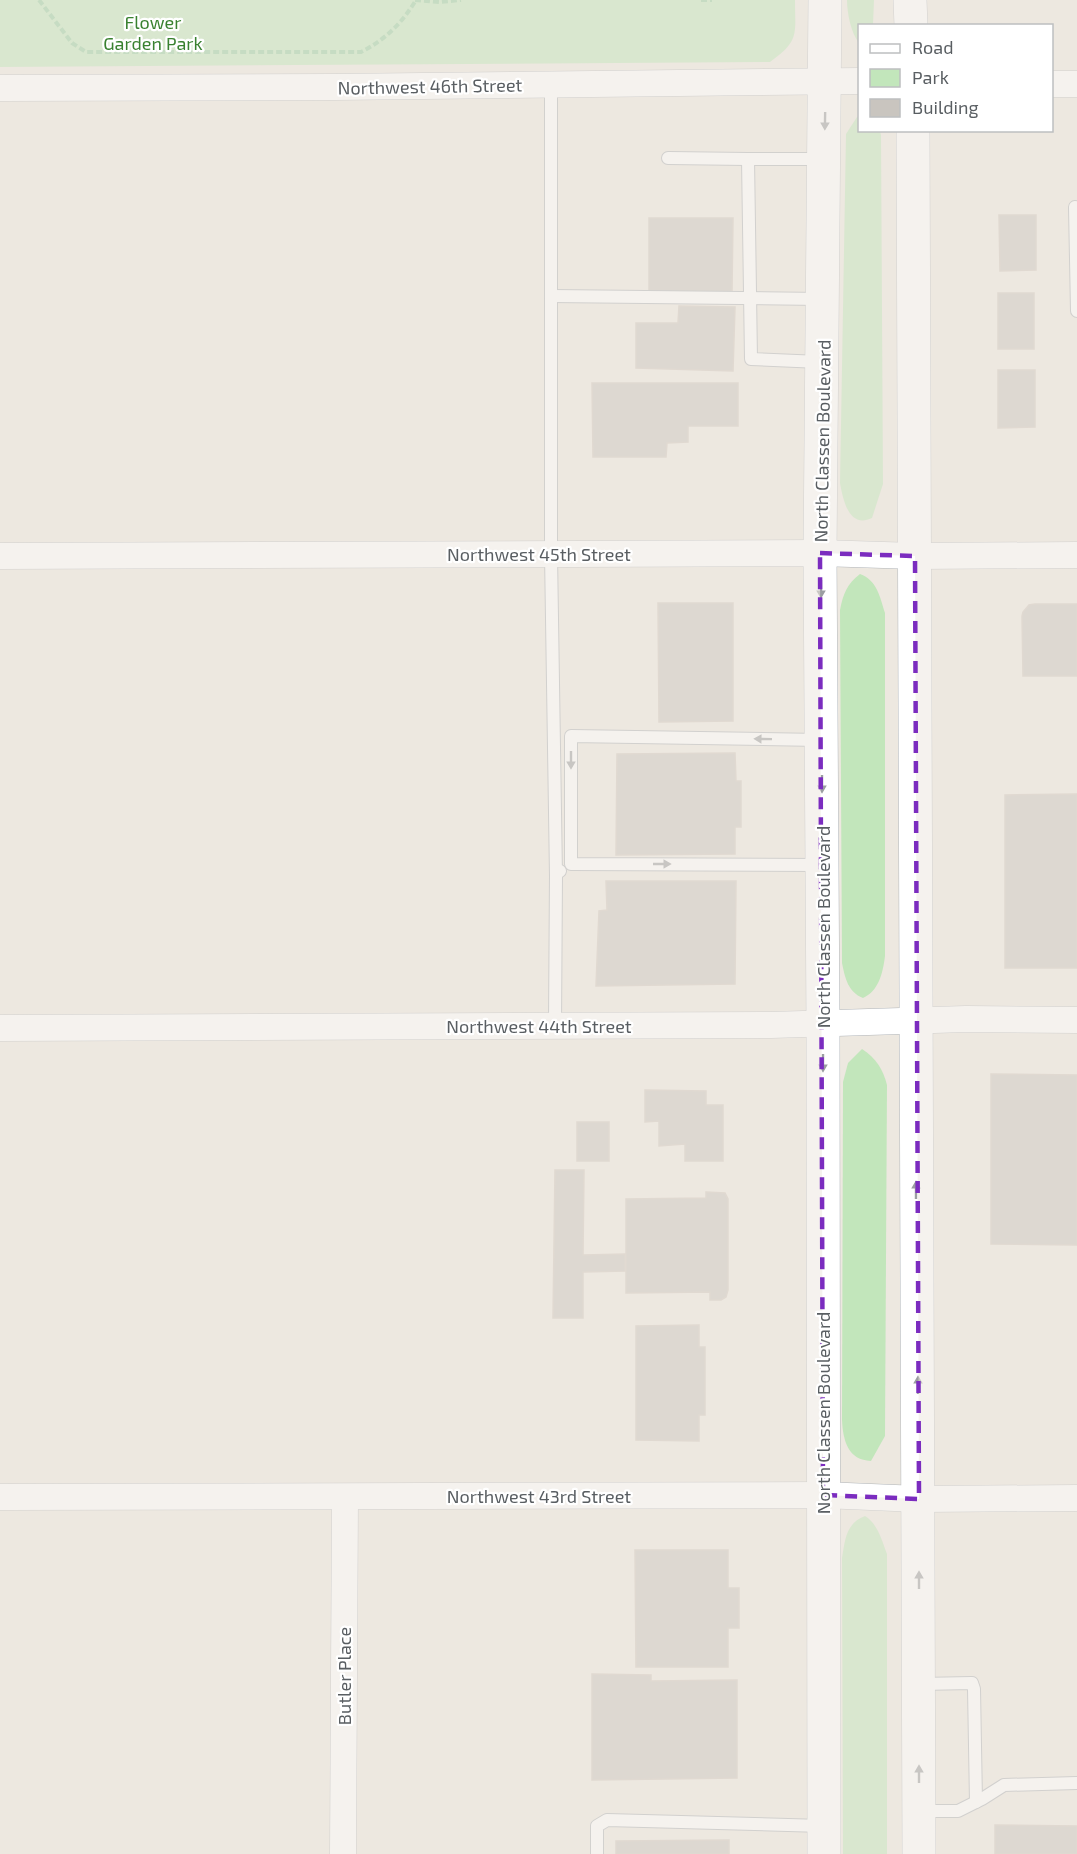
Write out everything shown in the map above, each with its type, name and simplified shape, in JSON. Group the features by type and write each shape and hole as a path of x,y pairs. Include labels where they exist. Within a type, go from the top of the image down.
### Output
{"main road":[{"name":"North Classen Boulevard","path":"824,1840 820,553 825,0"},
{"path":"910,0 911,24"},
{"path":"913,132 919,1854"}],"street":[{"name":"Northwest 46th Street","path":"0,88 858,81"},
{"path":"1053,84 1077,84"},
{"name":"Northwest 45th Street","path":"0,556 820,553 915,556 1077,555"},
{"name":"Northwest 44th Street","path":"0,1028 771,1026 966,1019 1077,1020"},
{"name":"Northwest 43rd Street","path":"0,1497 823,1494 919,1499 1077,1498"},
{"name":"Butler Place","path":"343,1854 345,1497"}],"lane":[{"path":"551,84 551,554 556,876 555,1026"},
{"path":"668,158 824,159"},
{"path":"748,159 751,359 822,363"},
{"path":"1075,207 1077,311"},
{"path":"551,296 823,299"},
{"path":"571,864 571,736 821,740"},
{"path":"556,876 571,864 822,865"},
{"path":"919,1684 972,1683 976,1802"},
{"path":"919,1811 958,1810 1004,1785 1077,1783"},
{"path":"597,1854 597,1826 607,1820 824,1840"}],"path":[{"path":"39,0 72,43 86,52 362,52 377,44 394,30 416,0 439,2 460,0"},
{"path":"701,0 712,0"}],"highlighted area":[{"path":"820,553 915,556 919,1499 823,1495"}],"green space":[{"name":"Flower Garden Park","path":"0,0 795,0 795,29 787,48 770,62 0,67"},
{"path":"847,0 874,0 873,24 858,24 858,41 850,23"},
{"path":"857,117 858,132 880,132 881,135 883,484 872,518 864,520 858,520 849,511 840,483 846,134"},
{"path":"860,574 874,585 885,613 885,956 876,986 863,998 851,988 842,963 840,610 846,590"},
{"path":"862,1049 878,1064 887,1085 885,1436 871,1461 857,1457 848,1448 842,1420 843,1082 848,1063"},
{"path":"865,1516 876,1528 887,1554 887,1854 843,1854 842,1558 850,1528"}],"building":[{"path":"999,215 1036,215 1036,270 1000,271"},
{"path":"649,218 733,218 732,292 649,292"},
{"path":"998,293 1034,293 1034,349 998,349"},
{"path":"679,306 735,307 733,371 636,368 636,323 678,323"},
{"path":"998,370 1035,370 1035,427 998,428"},
{"path":"592,383 738,383 738,426 688,426 688,442 667,443 666,457 593,457"},
{"path":"658,603 733,603 733,721 659,722"},
{"path":"1077,604 1077,676 1023,676 1022,616 1029,605"},
{"path":"735,753 736,781 741,781 741,827 735,827 735,854 616,855 617,754"},
{"path":"1077,794 1077,968 1005,968 1005,795"},
{"path":"606,881 736,881 735,984 596,986 599,911 607,910"},
{"path":"991,1074 1077,1075 1077,1245 991,1244"},
{"path":"645,1090 706,1091 706,1105 723,1105 723,1161 685,1161 685,1144 659,1146 659,1121 645,1122"},
{"path":"577,1122 609,1122 609,1161 577,1161"},
{"path":"555,1170 584,1170 583,1255 625,1254 625,1271 583,1272 583,1318 553,1318"},
{"path":"706,1192 725,1193 728,1199 728,1290 726,1297 721,1300 710,1300 710,1292 626,1293 626,1199 706,1198"},
{"path":"699,1325 699,1347 705,1347 705,1415 699,1415 699,1441 636,1440 636,1326"},
{"path":"635,1550 728,1550 728,1588 739,1588 739,1628 728,1628 728,1667 636,1667"},
{"path":"592,1674 651,1675 651,1681 737,1680 737,1778 592,1780"},
{"path":"995,1825 1077,1826 1077,1854 995,1854"},
{"path":"729,1840 729,1854 616,1854 616,1841"}]}
